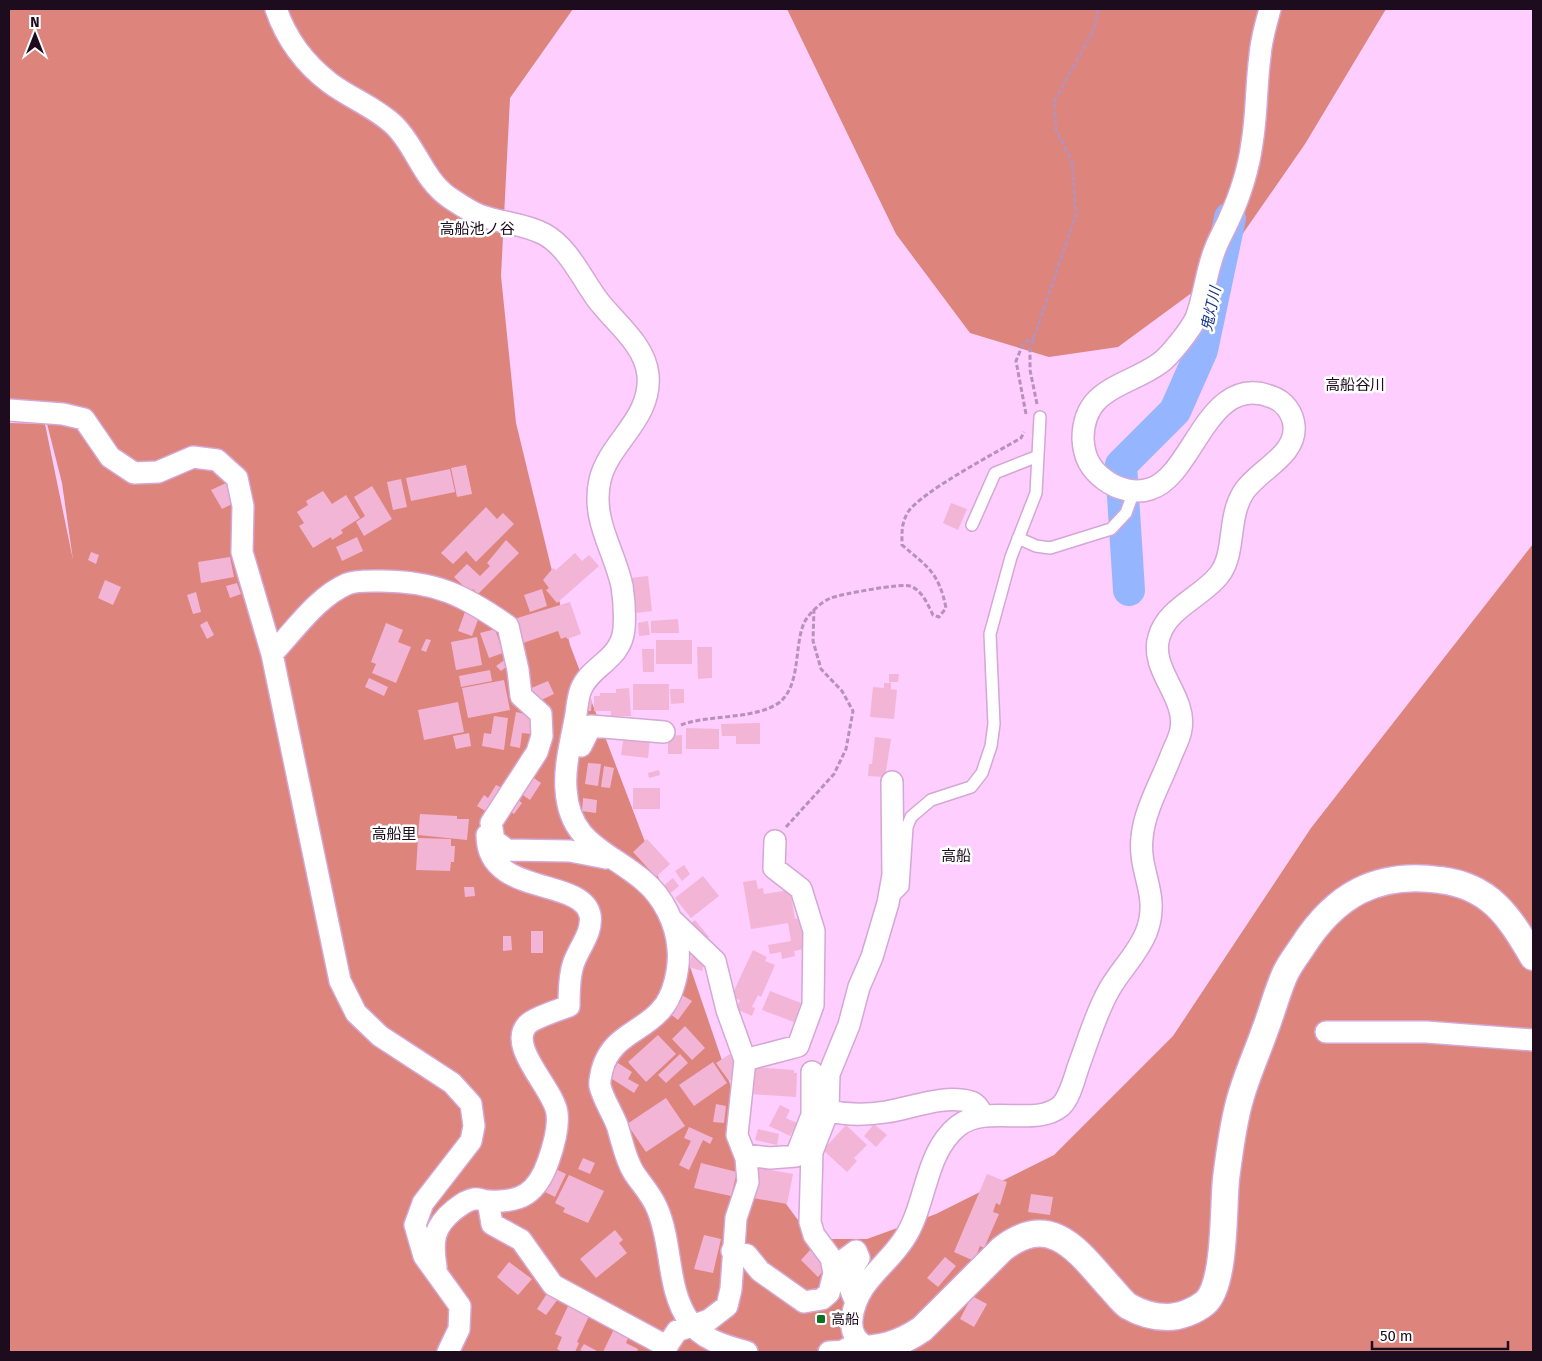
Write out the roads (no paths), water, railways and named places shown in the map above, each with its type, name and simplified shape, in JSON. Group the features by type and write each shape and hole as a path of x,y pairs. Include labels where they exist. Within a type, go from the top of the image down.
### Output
{"street":[{"path":"276,9 281,24 294,47 313,68 331,84 395,126 425,172 444,194 482,216 530,228 548,236 561,247 599,302 638,348 648,368 649,387 643,408 601,475 597,496 599,520 622,586 624,632 618,648 581,688 565,784 567,805 584,838 646,882 662,902 672,919 715,961 727,1010 745,1060 737,1135 745,1155 748,1182 736,1218 732,1252 731,1288 727,1306 708,1320 678,1331 664,1349 553,1285 521,1240 492,1224 488,1201"},
{"path":"1270,9 1260,51 1252,147 1233,212 1215,247 1195,319 1162,362 1107,391 1091,405 1084,424 1086,459 1098,476 1115,487 1134,491 1152,489 1167,480 1215,412 1229,400 1248,394 1265,394 1279,400 1289,411 1294,424 1293,438 1285,453 1252,480 1240,496 1234,511 1227,562 1218,578 1170,617 1158,637 1158,656 1180,711 1181,729 1151,806 1142,838 1143,858 1151,891 1152,912 1146,932 1132,961 1110,987 1093,1025 1072,1085 1063,1104 1047,1113 972,1118 958,1126 948,1138 936,1156 905,1238 870,1276 856,1302 846,1346 887,1347 908,1339 922,1329 1007,1245 1019,1239 1038,1234 1051,1235 1068,1242 1126,1304 1144,1314 1174,1317 1206,1302 1215,1291 1219,1275 1226,1181 1238,1106 1248,1073 1286,972 1318,922 1349,896 1389,880 1412,878 1454,881 1474,888 1505,914 1533,957"},
{"path":"9,410 63,414 84,419 110,457 134,473 158,472 193,457 217,460 237,478 243,506 242,552 272,654 340,981 356,1013 374,1030 452,1083 470,1104 474,1126 471,1142 423,1203 415,1225 424,1256 460,1306 459,1329 448,1352"},
{"path":"272,654 323,600 348,584 409,581 431,585 476,604 508,626 516,660 521,696 541,714 542,736 537,752 491,823 486,836 490,852 502,869 522,880 547,886 580,900 590,914 589,931 573,965 568,1006 528,1024 521,1037 524,1050 557,1113 556,1132 548,1162 536,1186 525,1197 488,1201 474,1198 460,1205 443,1219 434,1234 437,1274"},
{"path":"571,743 582,746 591,726 664,732"},
{"path":"732,1252 747,1254 760,1271 804,1302 822,1299 829,1293 833,1268 831,1258 814,1235 810,1206 812,1152 828,1111 829,1074 849,1025 859,987 872,957 888,902 893,875 892,782"},
{"path":"491,823 494,840 507,850 570,851 611,859"},
{"path":"745,1060 798,1046 814,1005 814,932 801,889 774,868 775,841"},
{"path":"672,919 678,944 678,966 670,995 660,1011 611,1050 603,1064 599,1083 616,1122 632,1170 649,1191 659,1213 679,1304 692,1326 704,1336 720,1344 747,1352"},
{"path":"1326,1032 1426,1032 1533,1040"},
{"path":"745,1155 770,1158 796,1156 812,1115 812,1072"},
{"path":"828,1111 845,1115 884,1113 934,1102 956,1101 972,1102 979,1107 983,1116"},
{"path":"833,1268 856,1251 859,1258 849,1273 848,1286 856,1302"}],"lane":[{"path":"888,902 903,886 907,828 911,817 931,800 971,787 982,773 991,746 994,724 990,634 1018,538 1036,493 1040,417"},
{"path":"972,525 994,473 1038,456"},
{"path":"1018,538 1036,546 1050,548 1111,529 1126,512 1134,491"}],"waterway":[{"name":"鬼灯川","path":"1129,590 1121,465 1175,411 1202,350 1230,218"}],"place":[{"name":"高船","path":"821,1319"}],"district":[{"name":"高船池ノ谷","path":"477,229"},
{"name":"高船谷川","path":"1355,385"},
{"name":"高船里","path":"394,834"},
{"name":"高船","path":"956,856"}]}
